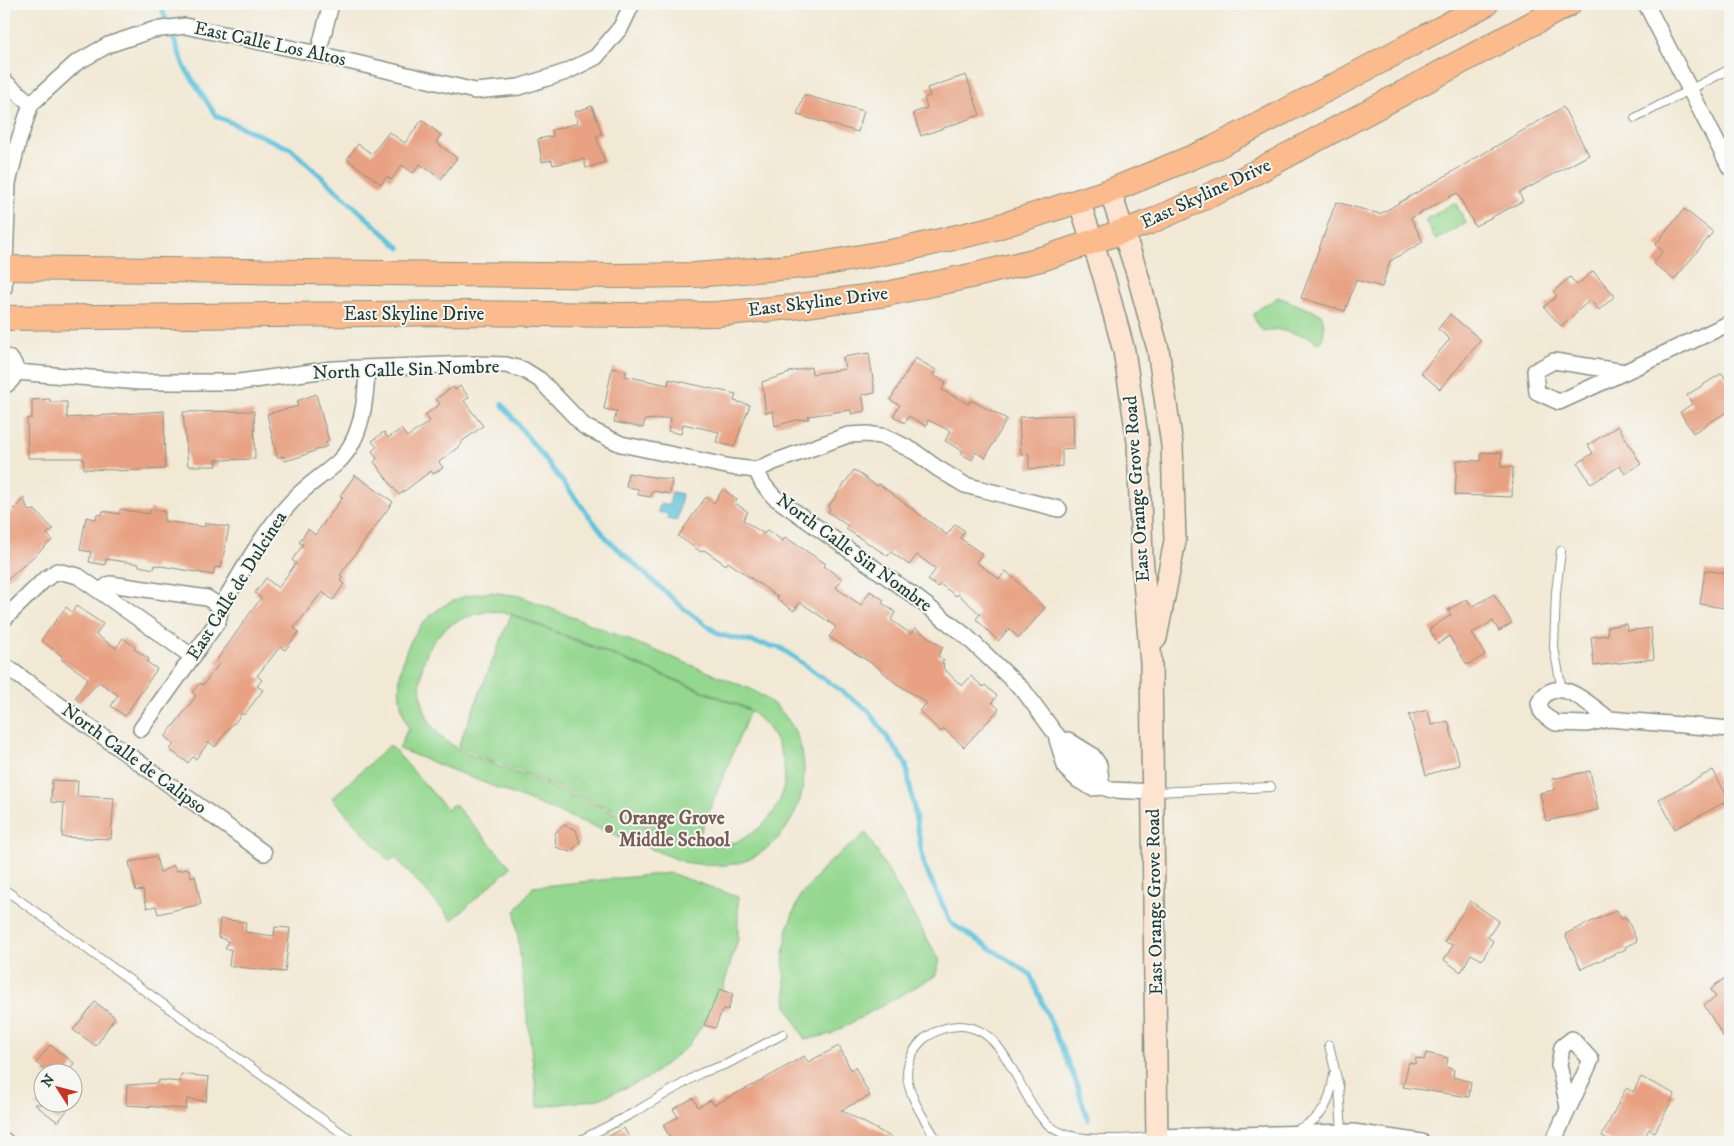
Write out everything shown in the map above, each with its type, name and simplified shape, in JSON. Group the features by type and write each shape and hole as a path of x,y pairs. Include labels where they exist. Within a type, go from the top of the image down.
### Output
{"main road":[{"name":"East Skyline Drive","path":"4,268 472,275 695,275 815,265 906,249 991,229 1110,191 1212,149 1486,4"},
{"name":"East Skyline Drive","path":"4,318 465,313 717,314 792,307 886,294 975,276 1036,260 1124,231 1228,187 1569,4"},
{"name":"East Orange Grove Road","path":"1110,191 1124,231 1158,349 1172,445 1175,541 1151,663"},
{"name":"East Orange Grove Road","path":"1079,201 1093,242 1124,350 1138,442 1142,556 1151,663 1157,1140"}],"street":[{"path":"318,54 331,4"},
{"name":"East Calle Los Altos","path":"4,288 8,183 18,143 31,104 76,63 108,44 154,30 185,26 318,54 475,91 519,87 566,72 596,57 621,27 632,4"},
{"path":"1646,4 1730,168"},
{"path":"4,81 31,104"},
{"path":"1625,372 1554,360 1535,371 1537,392 1559,402 1625,372 1730,323"},
{"path":"4,356 11,359 16,372 12,381 4,386"},
{"name":"North Calle Sin Nombre","path":"16,372 140,382 240,382 333,369 475,364 506,366 524,370 540,380 585,427 621,444 756,470 763,484 774,497 914,596 966,636 1024,691 1056,733 1092,756 1099,765 1102,788"},
{"name":"East Calle de Dulcinea","path":"141,729 218,621 222,607 271,526 294,498 340,461 353,441 361,420 367,369"},
{"path":"756,470 848,436 867,434 886,437 915,452 965,485 1059,509"},
{"path":"4,619 43,582 58,571 78,576 193,657"},
{"path":"100,591 110,584 207,598 222,607"},
{"name":"North Calle de Calipso","path":"4,665 264,853"},
{"path":"1609,719 1581,698 1562,690 1554,690 1547,693 1539,703 1541,711 1552,722 1566,725 1587,724 1609,719 1730,729"},
{"name":"North Calle Sin Nombre","path":"1056,733 1066,769 1071,775 1092,788 1154,792"},
{"path":"1553,1142 1568,1107"},
{"path":"1157,1140 1289,1133 1358,1132 1422,1142"}],"lane":[{"path":"1635,118 1730,69"},
{"path":"1561,551 1556,592 1554,648 1562,690"},
{"path":"1154,792 1271,787"},
{"path":"4,888 354,1142"},
{"path":"938,1142 909,1089 907,1072 911,1056 920,1042 934,1031 950,1026 967,1026 983,1032 996,1043 1045,1123 1062,1133 1086,1140 1157,1140"},
{"path":"577,1142 633,1114 700,1073 727,1064 783,1034"},
{"path":"1329,1045 1339,1087 1342,1132"},
{"path":"1289,1133 1312,1124 1321,1114 1332,1093 1335,1069"}],"green space":[{"path":"1455,202 1466,223 1436,240 1425,220"},
{"path":"1278,297 1321,314 1324,329 1323,337 1319,344 1309,337 1276,329 1264,332 1257,324 1253,315 1263,305"},
{"path":"490,592 520,596 753,690 775,705 793,727 801,748 804,771 802,793 794,814 782,834 766,849 745,861 722,865 684,862 399,749 407,730 410,731 403,712 400,692 401,672 405,653 414,636 426,620 441,607 463,597","holes":["489,611 512,614 749,710 511,615 458,747 696,843 750,711 764,723 774,738 781,754 784,770 784,787 779,803 769,818 752,833 732,843 709,845 687,842 459,750 442,738 431,724 421,696 423,666 428,651 435,639 446,628 461,619"]},
{"path":"390,745 447,809 454,804 511,867 452,920 395,857 389,861 332,798"},
{"path":"866,833 940,961 935,976 831,1034 805,1040 787,1006 783,961 788,926 800,896 827,864"},
{"path":"670,873 738,897 738,939 719,1001 688,1046 648,1078 599,1099 538,1107 515,912 533,887"}],"water":[{"path":"672,492 682,494 677,521 667,519 668,514 658,512 660,504 669,505"}],"building":[{"path":"966,75 980,115 921,136 913,113 927,108 924,98 930,96 927,88"},
{"path":"804,95 864,111 858,132 797,115"},
{"path":"592,106 602,134 596,136 605,162 586,168 584,159 553,165 552,160 542,162 538,139 553,136 552,130 578,123 574,112"},
{"path":"1563,107 1589,155 1519,193 1523,201 1475,226 1457,193 1411,218 1423,242 1390,261 1382,287 1356,280 1345,311 1301,298 1336,202 1380,214"},
{"path":"422,120 441,135 436,142 457,158 441,179 420,164 413,173 402,165 391,180 387,176 381,184 347,159 358,144 372,154 389,132 405,143"},
{"path":"1684,209 1713,232 1674,280 1653,263 1663,251 1655,245"},
{"path":"1593,271 1615,296 1599,310 1590,300 1561,326 1544,307 1557,296 1553,292 1570,277 1577,285"},
{"path":"1450,314 1481,340 1440,389 1421,373 1450,339 1438,329"},
{"path":"869,353 875,393 862,395 865,411 851,414 851,410 808,416 809,419 775,426 773,411 766,413 762,382 789,372 811,367 812,374 845,369 843,357"},
{"path":"915,358 936,370 933,375 946,382 942,390 969,404 970,400 1007,419 985,458 976,452 972,460 961,454 963,451 945,441 950,431 928,420 926,426 909,416 905,423 893,416 900,405 890,400"},
{"path":"612,368 626,371 625,376 668,385 669,379 736,394 734,401 750,405 734,447 716,442 719,432 683,424 681,434 668,431 671,418 645,420 643,428 614,422 617,411 604,409"},
{"path":"1722,373 1730,387 1730,410 1693,433 1680,412 1692,404 1687,395"},
{"path":"460,386 469,397 464,401 483,426 439,462 443,468 433,474 431,471 399,495 374,462 377,459 372,451 377,447 372,441 384,432 388,438 401,429 407,437 430,421 425,415 440,404 436,399 453,387 455,390"},
{"path":"316,394 329,441 326,442 327,446 285,461 284,456 277,457 267,414 298,406 297,401"},
{"path":"50,399 50,402 67,402 67,418 164,411 165,469 117,471 84,469 83,458 28,458 27,419 32,418 32,400"},
{"path":"254,411 255,459 216,460 217,466 188,466 183,412"},
{"path":"1073,415 1074,448 1062,449 1062,466 1029,469 1029,454 1021,455 1019,417"},
{"path":"1618,426 1641,464 1625,474 1620,466 1591,484 1578,463 1593,453 1588,445"},
{"path":"1481,452 1502,453 1501,467 1513,467 1512,497 1455,495 1457,460 1481,461"},
{"path":"854,470 877,486 879,484 947,535 955,524 965,531 960,538 982,554 976,562 999,579 1006,571 1045,608 1019,638 1009,629 998,641 976,619 980,614 958,594 956,596 940,584 938,587 928,580 936,569 917,555 909,565 891,552 888,556 846,529 848,526 828,512 830,509 828,507"},
{"path":"628,473 672,480 670,494 652,491 651,497 638,495 639,489 626,487"},
{"path":"355,475 393,502 340,575 343,577 340,581 344,584 333,600 322,592 294,628 299,632 285,650 280,647 257,676 262,680 257,686 263,690 244,715 242,713 215,747 209,742 196,759 193,757 188,763 170,750 174,744 165,737 196,696 192,692 200,683 203,685 219,664 216,661 261,598 255,593 266,578 278,588 296,563 292,560 303,545 299,542 308,529 315,535 343,497 340,496"},
{"path":"723,489 737,500 735,503 748,512 743,520 764,534 767,530 783,541 785,537 826,564 824,566 842,579 836,588 861,605 870,591 884,600 882,603 895,612 891,620 911,634 915,628 943,647 938,656 944,660 942,663 944,665 943,668 962,686 971,676 997,696 992,702 999,709 964,747 944,729 941,732 919,711 927,703 897,684 876,666 829,637 836,627 800,602 794,611 777,599 778,597 728,562 726,565 704,550 701,552 678,536 706,497 714,503"},
{"path":"24,498 28,511 35,510 53,529 47,534 52,540 4,583 4,520"},
{"path":"120,509 149,514 150,509 165,512 164,521 205,527 205,523 229,527 221,568 215,567 213,575 155,565 154,569 139,566 139,564 106,559 105,565 89,562 91,552 80,550 86,517 96,519 97,514 102,515 103,511 120,514"},
{"path":"1705,570 1730,574 1730,609 1700,604"},
{"path":"1494,594 1512,623 1499,631 1493,621 1472,633 1485,655 1467,665 1449,636 1438,644 1429,629 1451,615 1448,610 1467,599 1472,607"},
{"path":"76,606 103,624 96,635 116,648 123,638 135,647 134,649 149,659 147,662 157,669 125,716 111,706 118,695 99,682 80,702 75,698 88,678 61,659 63,657 41,640 66,607 72,612"},
{"path":"1626,624 1627,631 1651,628 1654,659 1594,666 1591,637 1608,635 1607,627"},
{"path":"1427,710 1432,725 1448,721 1460,765 1426,775 1409,715"},
{"path":"1713,770 1729,800 1675,829 1659,799"},
{"path":"1590,771 1598,810 1546,821 1540,793 1554,790 1552,779"},
{"path":"52,780 78,781 77,796 114,798 111,839 62,837 64,803 51,802"},
{"path":"564,825 576,830 580,843 570,852 556,847 555,833"},
{"path":"156,856 160,873 173,865 176,871 189,869 191,877 195,876 201,904 158,914 156,906 147,908 143,890 136,891 129,862"},
{"path":"1470,901 1499,921 1488,937 1493,941 1482,960 1471,954 1461,972 1444,960 1453,945 1444,942"},
{"path":"1617,910 1621,919 1626,917 1637,941 1625,947 1626,949 1581,969 1565,934"},
{"path":"220,919 246,922 245,932 274,936 275,927 290,928 285,972 229,966 231,949 225,949 228,941 218,937"},
{"path":"1730,975 1730,1047 1704,1005 1716,997 1711,990 1715,985"},
{"path":"720,989 733,994 728,1010 723,1009 715,1028 704,1025"},
{"path":"95,1002 115,1017 96,1046 73,1030"},
{"path":"50,1045 74,1063 37,1064 36,1063"},
{"path":"839,1046 851,1070 855,1067 870,1096 841,1110 900,1142 673,1142 663,1125 678,1117 673,1109 693,1098 698,1107 711,1100 714,1105 804,1056 808,1062"},
{"path":"1426,1053 1448,1058 1446,1067 1454,1070 1453,1077 1471,1082 1469,1097 1403,1087 1409,1062 1415,1064 1416,1058 1424,1060"},
{"path":"181,1074 209,1077 206,1101 187,1099 186,1109 126,1105 127,1085 158,1083 159,1080 180,1082"},
{"path":"1641,1077 1675,1094 1655,1132 1649,1129 1642,1142 1614,1142 1602,1136 1626,1088 1633,1092"},
{"path":"47,1114 64,1114 58,1122"},
{"path":"624,1128 632,1142 598,1142"}],"waterway":[{"path":"160,4 185,68 216,116 291,149 400,248"},
{"path":"502,404 608,540 684,609 720,635 781,648 868,710 906,764 924,865 951,923 1030,974 1075,1079 1088,1120"}],"place":[{"name":"Orange Grove Middle School","path":"609,829"}]}
